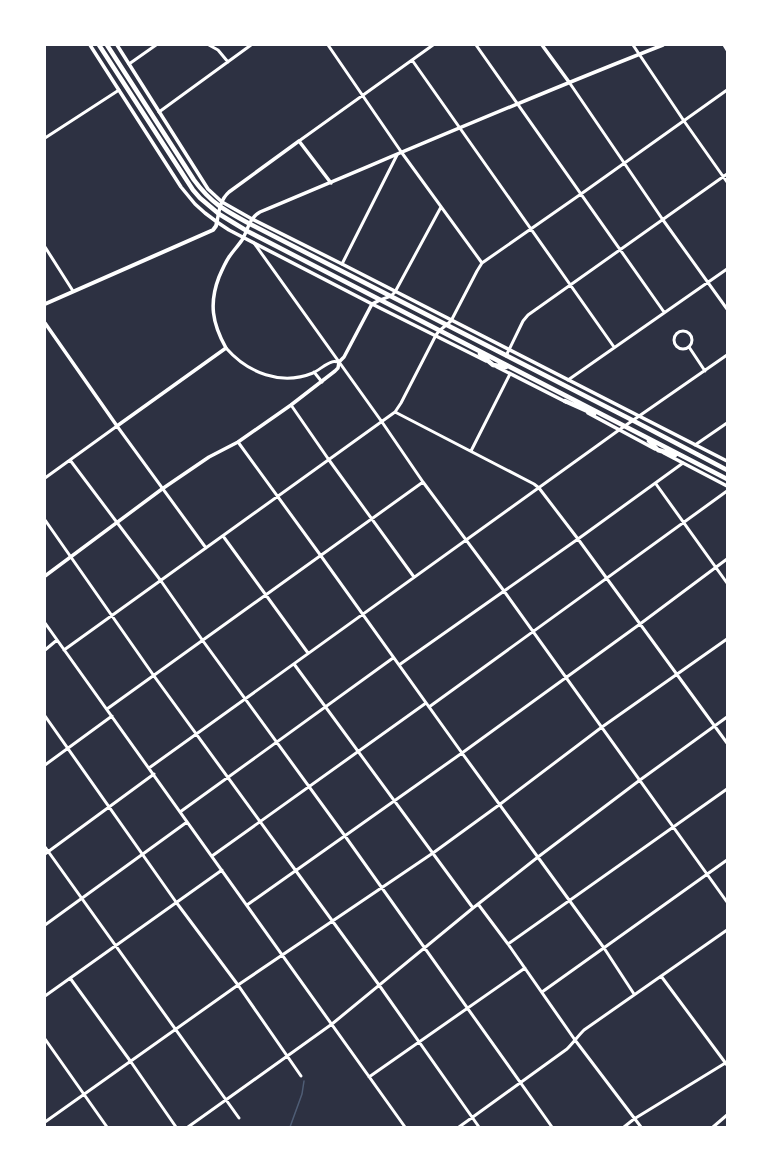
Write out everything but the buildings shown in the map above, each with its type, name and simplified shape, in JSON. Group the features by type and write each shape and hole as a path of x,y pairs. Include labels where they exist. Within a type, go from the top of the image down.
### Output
{"main road":[{"path":"99,45 193,190 219,214 247,231 727,479"},
{"path":"107,45 194,180 203,192 220,207 250,224 727,469"},
{"path":"45,304 213,230 217,222"},
{"path":"472,348 493,365 513,369"},
{"path":"565,401 625,427"},
{"path":"645,437 658,450 684,457"}],"street":[{"path":"90,45 181,187 198,207 217,222 244,238 565,401 727,486"},
{"path":"116,45 208,189 222,202 252,219 727,461"},
{"path":"129,64 156,45"},
{"path":"208,45 218,50 228,62"},
{"path":"159,112 251,45"},
{"path":"328,45 440,207 482,263"},
{"path":"217,222 224,196 433,45"},
{"path":"476,45 664,312"},
{"path":"542,45 663,220 727,309"},
{"path":"633,45 727,182"},
{"path":"339,362 332,362 302,377 277,378 251,369 240,362 226,348 218,333 213,311 216,286 225,264 244,238 254,215 569,82 663,45"},
{"path":"724,45 727,50"},
{"path":"412,60 614,347"},
{"path":"45,138 119,90"},
{"path":"64,650 395,412 436,335 451,321 482,263 727,90"},
{"path":"299,141 330,182"},
{"path":"342,264 397,155"},
{"path":"506,356 525,318 727,174"},
{"path":"45,576 162,489 209,457 238,442 291,405 335,371 372,304 390,296 395,292 440,207"},
{"path":"254,243 424,482 727,902"},
{"path":"45,247 73,291"},
{"path":"568,380 727,268"},
{"path":"45,323 162,489 206,548"},
{"path":"683,330 691,335 692,342 689,347 684,350 676,346 673,340 677,332 683,330"},
{"path":"689,347 705,371"},
{"path":"45,478 226,348"},
{"path":"149,768 414,576 727,355"},
{"path":"314,372 322,382"},
{"path":"471,451 510,374"},
{"path":"291,405 329,460 414,576"},
{"path":"395,412 534,484 539,488 727,743"},
{"path":"695,445 727,423"},
{"path":"238,442 604,948 634,994"},
{"path":"70,460 161,581 244,699 345,836 521,1082 527,1094 552,1127"},
{"path":"399,665 656,484 683,463"},
{"path":"107,709 424,482"},
{"path":"656,484 727,583"},
{"path":"429,707 727,491"},
{"path":"45,520 154,676 380,985 479,1127"},
{"path":"223,536 308,653"},
{"path":"247,905 462,753 727,559"},
{"path":"45,623 405,1127"},
{"path":"45,1122 238,985 433,853 500,805 602,727 727,639"},
{"path":"45,650 57,640"},
{"path":"180,812 393,658"},
{"path":"294,664 473,908"},
{"path":"212,856 426,703"},
{"path":"45,716 144,854 176,902 238,985 301,1076"},
{"path":"45,765 112,716"},
{"path":"188,1127 332,1024 473,908 538,857 727,717"},
{"path":"47,853 154,774"},
{"path":"508,944 727,790"},
{"path":"45,925 188,822"},
{"path":"45,847 47,853 82,898 239,1118"},
{"path":"542,992 727,860"},
{"path":"45,996 222,870"},
{"path":"478,904 575,1040 641,1127"},
{"path":"459,1127 567,1049 584,1030 727,930"},
{"path":"369,1077 525,968"},
{"path":"624,1127 634,1119 727,1063 661,976"},
{"path":"70,978 176,1127"},
{"path":"45,1039 107,1127"},
{"path":"713,1127 727,1115"}],"waterway":[{"path":"290,1127 302,1094 304,1081"}]}
